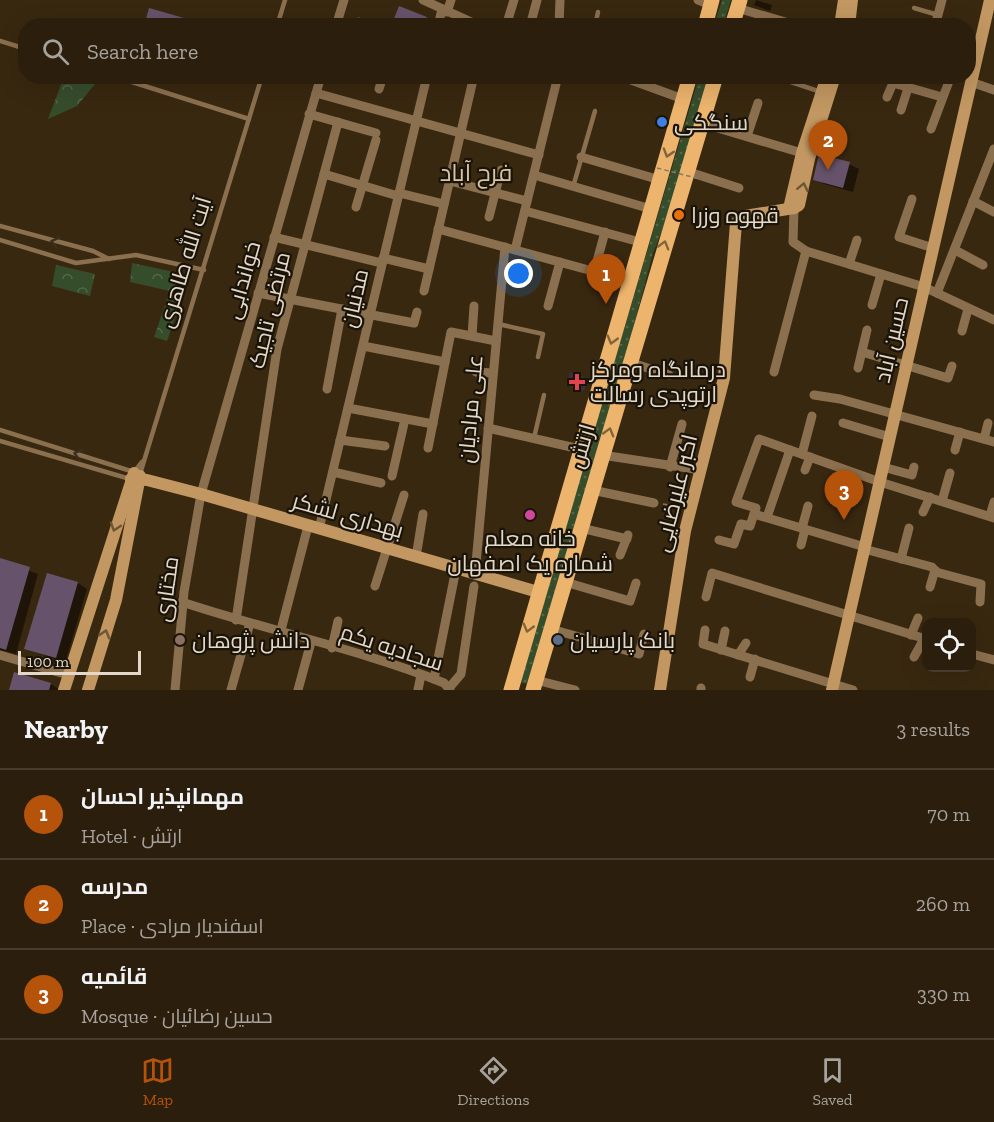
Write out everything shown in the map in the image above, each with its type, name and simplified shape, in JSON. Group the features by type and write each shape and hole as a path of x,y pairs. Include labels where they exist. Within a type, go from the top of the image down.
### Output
{"main road":[{"path":"706,18 707,2"},
{"name":"ارتش","path":"511,690 651,209 658,174 688,84"},
{"name":"ارتش","path":"534,685 713,84"}],"street":[{"path":"338,18 344,0"},
{"path":"423,0 461,18"},
{"path":"442,18 451,0"},
{"path":"508,18 514,0"},
{"path":"532,18 537,0"},
{"path":"559,18 560,0"},
{"path":"841,18 844,0"},
{"path":"850,18 852,0"},
{"path":"937,18 942,0"},
{"name":"حسین آباد","path":"976,60 990,0"},
{"path":"738,4 777,18"},
{"name":"خواندابی","path":"201,494 319,84"},
{"path":"379,89 381,84"},
{"name":"مدنیان","path":"281,630 313,527 333,472 425,84"},
{"path":"424,291 472,84"},
{"path":"515,250 556,84"},
{"path":"648,84 683,99"},
{"path":"824,84 802,153 790,204 794,208 793,242 806,251 924,287 994,320"},
{"path":"794,208 799,205 809,159 832,84"},
{"path":"887,97 893,84"},
{"path":"896,84 942,97"},
{"path":"931,129 948,84"},
{"name":"حسین آباد","path":"833,687 971,84"},
{"path":"976,84 994,90"},
{"path":"901,110 908,88"},
{"path":"316,93 539,155"},
{"path":"747,136 758,103"},
{"path":"309,114 376,136 356,207"},
{"name":"مرتضی تاجیک","path":"236,620 277,350 289,298 338,122"},
{"path":"701,123 802,153"},
{"path":"937,293 994,149"},
{"path":"581,157 658,174"},
{"path":"489,217 501,170"},
{"path":"686,171 739,188"},
{"path":"984,172 994,176"},
{"path":"324,174 444,204"},
{"path":"534,176 651,209"},
{"path":"450,181 527,201"},
{"path":"912,199 899,237 933,248"},
{"path":"973,201 994,212"},
{"name":"اکبر علیرضایی","path":"660,690 683,543 724,378 736,223 745,216 794,208"},
{"path":"525,211 640,242"},
{"path":"438,229 629,281"},
{"path":"594,272 605,232"},
{"path":"274,237 429,269"},
{"path":"849,264 857,240"},
{"name":"علی مرادیان","path":"449,689 461,674 474,580 504,247"},
{"path":"955,250 983,265"},
{"path":"774,372 806,251"},
{"path":"548,306 560,262"},
{"path":"872,305 881,274"},
{"path":"258,292 414,323 417,312"},
{"path":"472,336 474,306"},
{"path":"327,389 342,309"},
{"path":"963,332 968,309"},
{"path":"858,368 867,330"},
{"path":"428,448 451,332 496,341"},
{"path":"363,345 445,362"},
{"path":"862,352 948,378 952,366"},
{"path":"629,362 669,375"},
{"path":"476,372 493,373"},
{"path":"814,395 895,414 989,441 988,423"},
{"path":"348,408 433,424"},
{"path":"806,470 812,416"},
{"path":"943,428 946,416"},
{"path":"392,476 405,419"},
{"path":"843,423 890,437"},
{"path":"670,467 682,424"},
{"path":"488,428 580,449"},
{"path":"955,450 960,432"},
{"path":"719,540 734,544 741,524 750,526 756,508 736,502 759,439 880,482 992,517 994,502"},
{"path":"340,440 385,446"},
{"path":"767,518 790,450"},
{"path":"602,455 701,470"},
{"path":"883,467 912,475 914,467"},
{"path":"333,472 381,483"},
{"path":"942,501 950,473"},
{"path":"63,690 94,590 138,477"},
{"path":"88,690 116,600 138,477"},
{"name":"بهداری لشکر","path":"138,477 456,568 474,580 538,592"},
{"path":"592,489 654,503"},
{"name":"مختاری","path":"175,690 182,602 201,494"},
{"path":"375,586 404,495"},
{"path":"923,512 930,498"},
{"path":"801,544 808,506"},
{"path":"754,513 981,584 980,602"},
{"path":"416,557 423,514"},
{"path":"581,528 628,537 620,555"},
{"path":"901,559 909,528"},
{"path":"434,679 456,568"},
{"path":"930,586 935,570"},
{"path":"706,597 712,573 922,638"},
{"path":"565,582 630,601 636,583"},
{"path":"94,590 105,583 112,587 116,600"},
{"name":"سجادیه یکم","path":"182,602 236,620 281,630 311,642 392,663 434,679 449,689"},
{"path":"911,634 918,618"},
{"path":"332,648 338,621"},
{"path":"231,690 250,623"},
{"path":"551,629 639,654 644,634"},
{"path":"705,630 703,644 755,659 833,687 853,690"},
{"path":"721,650 725,631"},
{"path":"298,690 311,642"},
{"path":"738,655 746,643"},
{"path":"914,657 922,645"},
{"path":"0,655 68,675"},
{"path":"976,655 994,660"},
{"path":"750,677 755,659"},
{"path":"418,690 421,675"},
{"path":"534,685 575,690"}],"lane":[{"path":"279,18 285,0"},
{"path":"914,8 938,15"},
{"path":"597,18 598,12"},
{"path":"0,41 18,47"},
{"path":"138,84 249,119"},
{"name":"آیت الله طاهری","path":"138,477 204,270 260,84"},
{"path":"798,84 822,92"},
{"path":"573,187 594,111"},
{"path":"0,226 93,251 109,259"},
{"path":"0,240 76,263 136,255 204,270"},
{"path":"498,324 543,334 538,357"},
{"path":"534,438 544,396"},
{"path":"0,430 138,477"},
{"path":"0,441 138,477"}],"path":[{"path":"658,174 700,179"},
{"path":"654,503 691,508"}],"shaded area":[{"name":"درمانگاه ومرکز ارتوپدی رسالت","path":"570,372 589,379 584,391 566,385"}],"green space":[{"path":"722,0 731,0 725,18 716,18"},
{"path":"61,84 95,84 77,106 48,119"},
{"path":"697,84 707,84 668,216 653,253 623,366 527,684 519,682"},
{"path":"132,263 179,273 186,286 167,341 154,337 170,291 130,282"},
{"path":"56,265 95,274 90,296 52,286"}],"building":[{"path":"399,6 427,17 427,18 394,18"},
{"path":"149,8 184,18 146,18"},
{"path":"819,154 850,162 843,188 813,180"},
{"path":"0,558 30,567 6,650 0,648"},
{"path":"47,573 78,582 56,658 24,649"},
{"path":"14,672 51,683 49,690 9,690"}],"place":[{"name":"سنگکی","path":"662,122"},
{"name":"مدرسه","path":"828,170"},
{"name":"قهوه وزرا","path":"679,215"},
{"name":"مهمانپذیر احسان","path":"606,304"},
{"name":"درمانگاه ومرکز ارتوپدی رسالت","path":"577,382"},
{"name":"خانه معلم شماره یک اصفهان","path":"530,515"},
{"name":"قائمیه","path":"844,520"},
{"name":"دانش پژوهان","path":"180,640"},
{"name":"بانک پارسیان","path":"558,640"}],"district":[{"name":"فرح آباد","path":"476,173"}]}
